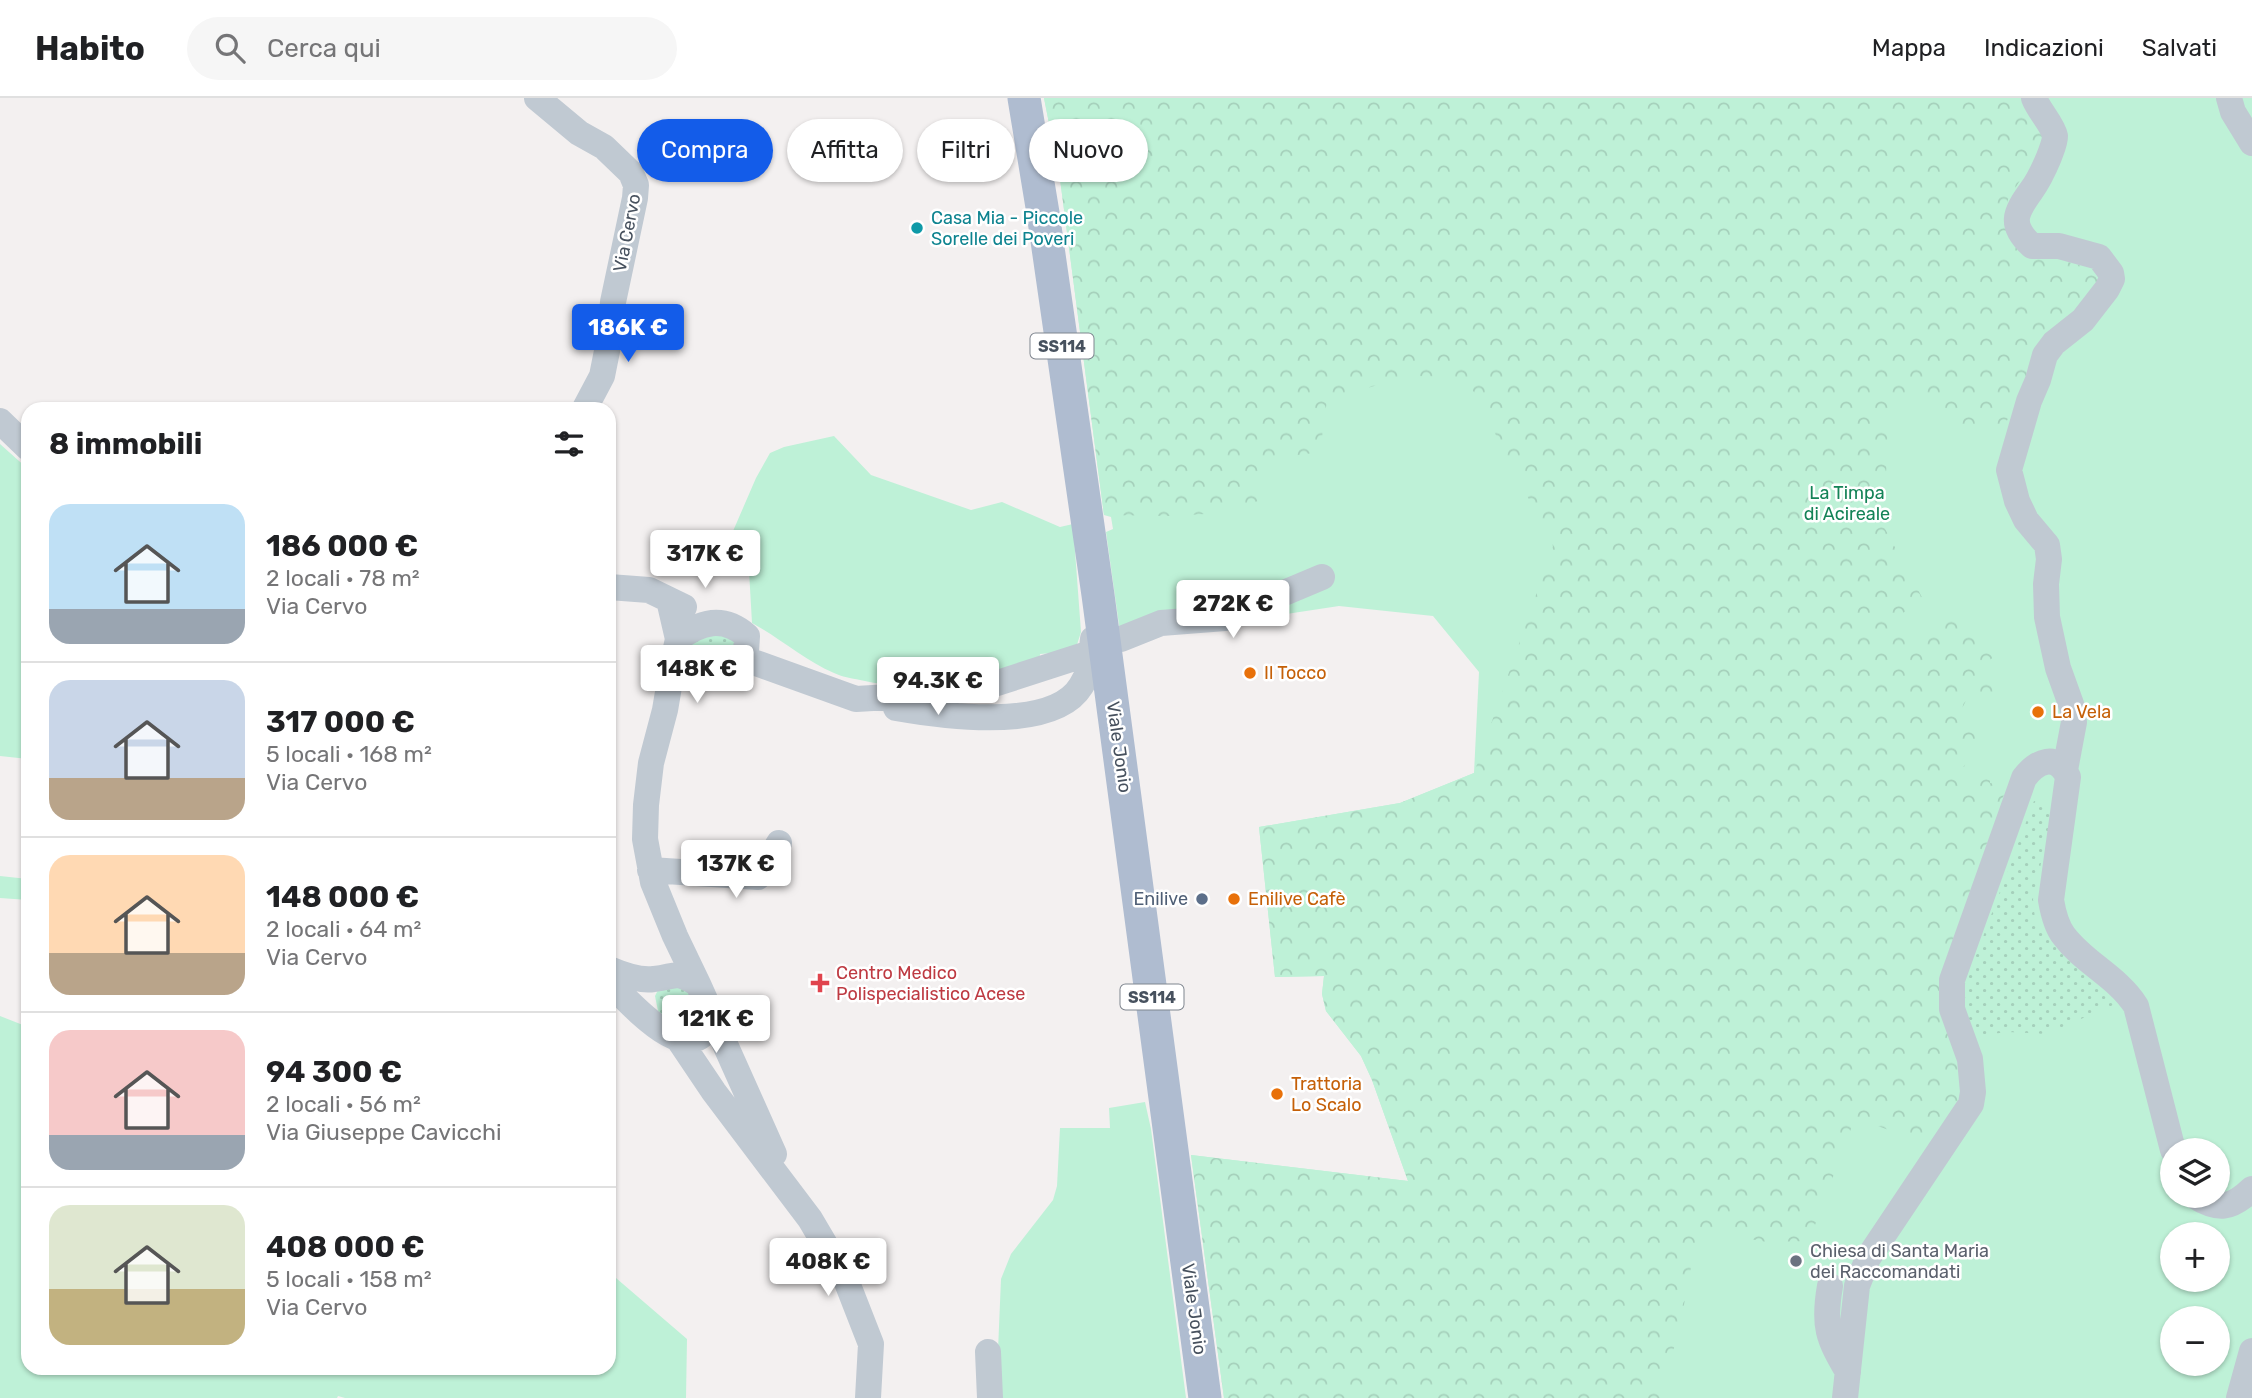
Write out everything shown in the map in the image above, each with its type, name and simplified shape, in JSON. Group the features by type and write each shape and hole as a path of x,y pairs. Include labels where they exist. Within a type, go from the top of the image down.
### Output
{"main road":[{"name":"Viale Jonio","path":"1024,98 1098,596 1205,1398"}],"street":[{"name":"Via Cervo","path":"537,98 579,133 604,147 631,173 636,185 613,302 602,376 588,402"},
{"path":"2034,98 2055,135 2043,171 2019,206 2016,224 2021,236 2032,246 2059,246 2099,257 2111,273 2112,279 2083,320 2054,343 2045,355 2009,470 2017,501 2026,520 2047,545 2048,617 2058,668 2074,722 2065,770 2068,785 2051,900 2054,917 2063,936 2127,991 2136,1006 2170,1138"},
{"path":"2228,98 2233,112 2252,143"},
{"path":"0,421 21,441"},
{"path":"1121,639 1161,624 1225,618 1322,578"},
{"path":"616,588 649,590 721,623 735,626 743,648 792,675 856,699 953,716 1029,716 1057,708 1080,689 1089,670 1098,596"},
{"path":"669,600 676,648 685,670 699,672"},
{"path":"721,623 691,629 676,648 665,710 651,763 645,839 650,870 675,936 794,1197"},
{"path":"665,710 681,685 743,648"},
{"path":"856,699 924,695 988,686 1084,655"},
{"path":"1846,1385 1857,1286 1868,1258 1971,1104 1973,1093 1970,1059 1952,1009 1952,980 2024,778 2033,766 2042,762 2049,762 2065,770"},
{"path":"650,870 758,877 779,843"},
{"path":"656,1024 648,1004 648,995 670,962 675,936"},
{"path":"616,972 633,978 659,978 674,974 687,977 698,984"},
{"path":"616,989 636,1009 667,1034 679,1040 701,1037 710,1027 713,1016"},
{"path":"679,1040 713,1093 794,1197 846,1280 871,1344 868,1398"},
{"path":"2230,1204 2242,1199 2252,1189"},
{"path":"1830,1286 1826,1310 1828,1330 1846,1385"},
{"path":"2239,1398 2252,1351"},
{"path":"988,1352 990,1398"}],"green space":[{"name":"La Timpa di Acireale","path":"1044,98 2252,98 2252,1398 1224,1398 1191,1155 1408,1181 1361,1056 1326,1011 1322,994 1324,976 1275,977 1259,827 1400,803 1474,773 1479,672 1433,616 1339,606 1121,639 1106,532 1113,529 1111,517 1104,515 1060,182 1148,182 1148,119 1048,119"},
{"name":"La Timpa di Acireale","path":"1044,98 2024,98 2045,136 2036,156 2008,199 2005,225 2035,259 2068,262 2093,269 2099,285 2037,349 2001,435 1942,419 1938,396 1913,391 1889,399 1884,527 1924,601 1901,614 1913,636 1962,615 1978,640 1990,636 1999,653 1983,665 2000,693 1985,706 1981,704 1981,700 1969,695 1959,714 1983,727 1976,742 1972,741 1969,747 1972,748 1964,767 1957,766 1958,771 1990,780 1990,783 2007,786 1946,959 1962,1071 1963,1098 1931,1145 1855,1118 1809,1241 1767,1242 1698,1230 1680,1326 1660,1398 1224,1398 1191,1155 1408,1181 1361,1056 1326,1011 1322,994 1324,976 1275,977 1259,827 1400,803 1474,773 1553,546 1466,377 1408,376 1327,400 1320,452 1257,461 1261,500 1222,513 1171,516 1104,515 1060,182 1148,182 1148,119 1048,119"},
{"path":"834,436 871,475 971,510 1002,502 1060,527 1073,524 1081,632 1075,651 1040,654 1039,667 973,681 905,686 834,673 752,623 748,553 727,545 756,478 770,453 784,447"},
{"path":"0,444 21,463 21,758 0,756"},
{"path":"731,634 737,646 697,660 689,659 686,648 695,637"},
{"path":"2034,801 2054,805 2033,899 2035,919 2054,942 2106,988 2118,1003 2046,1034 2008,1032 1975,1036 1967,1021 1963,990"},
{"path":"0,876 21,878 21,900 0,898"},
{"path":"684,984 704,1014 696,1027 680,1030 658,1011 655,996 659,988"},
{"path":"0,1016 21,1024 21,1375 616,1375 616,1278 687,1339 686,1398 0,1398"},
{"path":"1145,1102 1151,1129 1186,1398 996,1398 1001,1279 1011,1254 1053,1200 1057,1186 1060,1128 1110,1128 1109,1108"}],"place":[{"name":"Casa Mia - Piccole Sorelle dei Poveri","path":"917,228"},
{"name":"Il Tocco","path":"1250,673"},
{"name":"La Vela","path":"2038,712"},
{"name":"Enilive","path":"1202,899"},
{"name":"Enilive Cafè","path":"1234,899"},
{"name":"Centro Medico Polispecialistico Acese","path":"820,983"},
{"name":"Trattoria Lo Scalo","path":"1277,1094"},
{"name":"Chiesa di Santa Maria dei Raccomandati","path":"1796,1261"}]}
